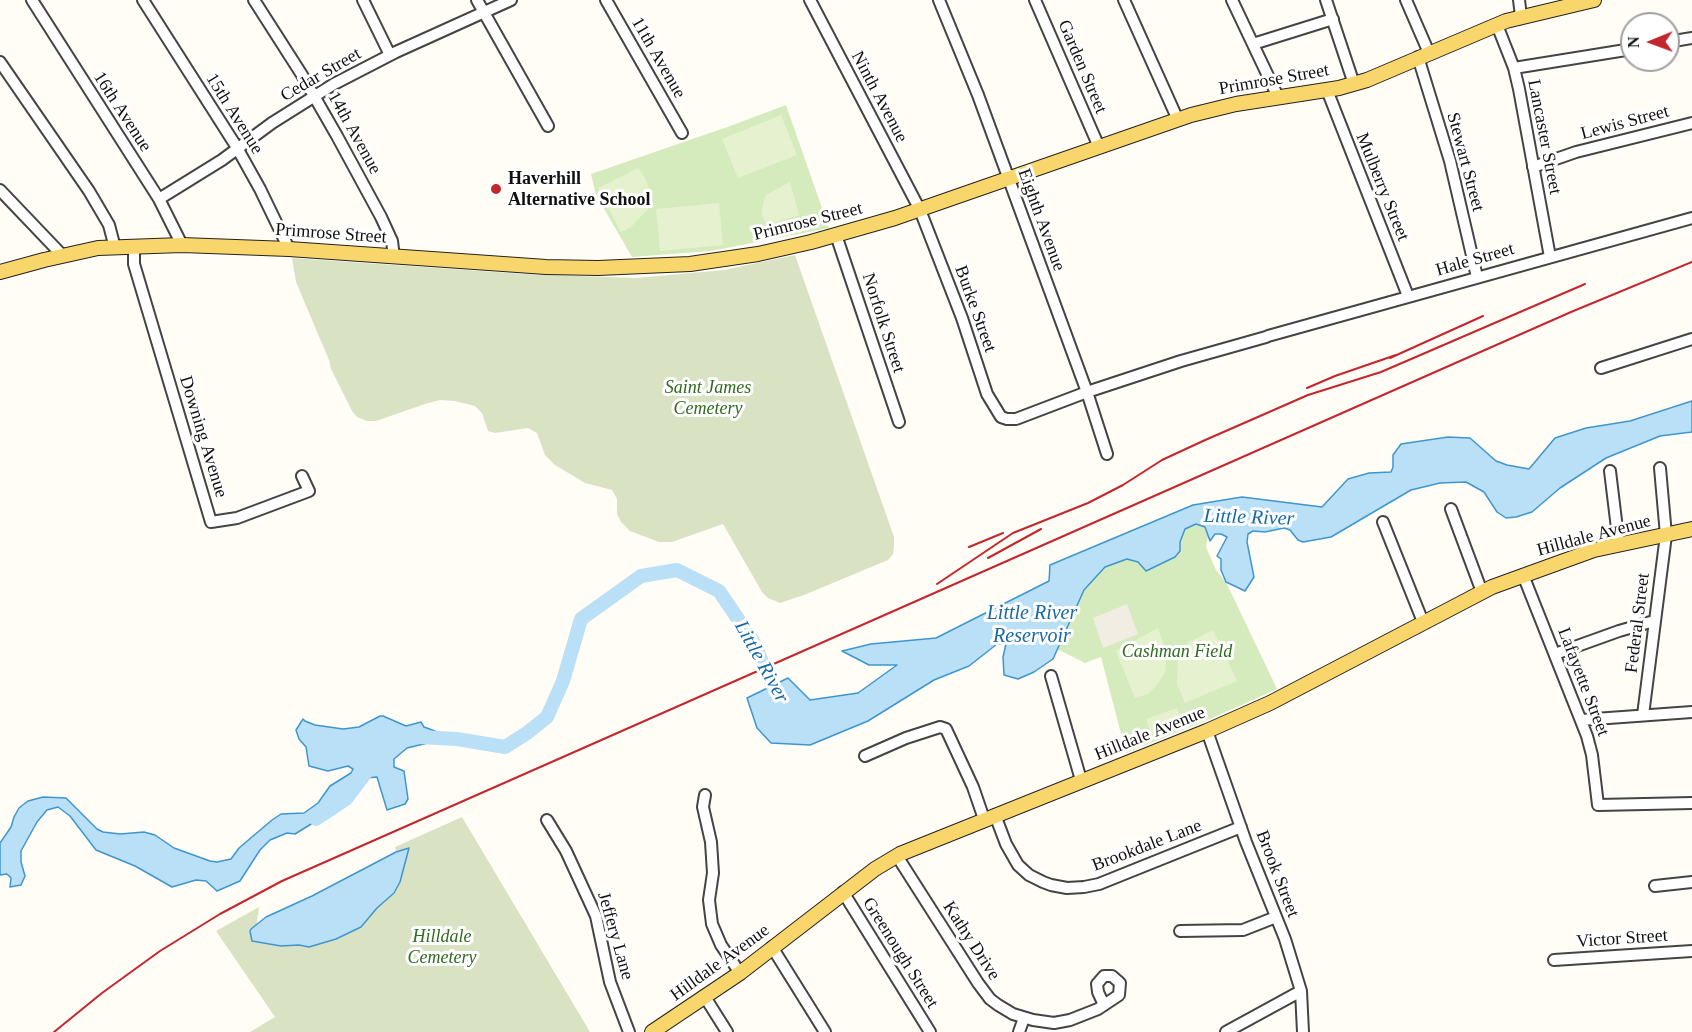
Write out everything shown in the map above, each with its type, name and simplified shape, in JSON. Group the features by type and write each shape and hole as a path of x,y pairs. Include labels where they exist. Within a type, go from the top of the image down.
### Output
{"main road":[{"name":"Primrose Street","path":"2,269 98,248 182,244 546,267 628,268 710,262 789,247 920,210 1217,108 1354,84 1521,16 1594,0"},
{"name":"Hilldale Avenue","path":"652,1032 740,973 843,892 897,856 1207,731 1285,695 1482,591 1523,574 1588,552 1692,529"}],"street":[{"name":"16th Avenue","path":"32,0 159,200 182,244"},
{"name":"15th Avenue","path":"143,0 237,148 289,249"},
{"name":"14th Avenue","path":"254,0 315,96 381,218 392,241 394,256"},
{"path":"363,0 390,55"},
{"path":"477,0 548,126"},
{"name":"Cedar Street","path":"159,200 315,96 390,55 511,0"},
{"name":"11th Avenue","path":"606,0 682,133"},
{"name":"Ninth Avenue","path":"810,0 920,210"},
{"name":"Eighth Avenue","path":"939,0 978,95 1087,392 1107,454"},
{"name":"Garden Street","path":"1035,0 1099,147"},
{"path":"1124,0 1178,120"},
{"path":"1232,0 1278,98"},
{"path":"1326,0 1354,84"},
{"name":"Stewart Street","path":"1406,0 1423,55 1477,277"},
{"path":"1519,0 1521,16"},
{"path":"1253,44 1333,19"},
{"name":"Lancaster Street","path":"1497,25 1514,68 1550,257"},
{"path":"1514,68 1620,51"},
{"path":"0,62 90,191 109,225 115,248"},
{"name":"Mulberry Street","path":"1327,90 1408,296"},
{"name":"Lewis Street","path":"1533,167 1576,152 1692,123"},
{"path":"0,190 63,255"},
{"name":"Burke Street","path":"920,210 962,318 987,394 1000,417"},
{"name":"Hale Street","path":"1000,417 1016,418 1181,361 1692,218"},
{"name":"Norfolk Street","path":"836,235 899,422"},
{"name":"Downing Avenue","path":"134,247 134,264 212,522 237,518 309,491 302,476"},
{"path":"1601,368 1692,339"},
{"name":"Federal Street","path":"1643,716 1666,535 1660,468"},
{"path":"1610,471 1619,545"},
{"path":"1451,509 1482,591"},
{"path":"1383,522 1423,622"},
{"name":"Lafayette Street","path":"1523,574 1581,720 1592,755 1598,805 1692,803"},
{"path":"1555,654 1654,621"},
{"path":"1051,676 1081,780"},
{"path":"1581,720 1692,712"},
{"name":"Brookdale Lane","path":"865,756 906,738 940,728 946,729 973,787 1018,865 1043,882 1066,888 1099,884 1241,827"},
{"name":"Brook Street","path":"1207,731 1301,991 1303,1032"},
{"path":"705,795 704,809 711,842 713,873 710,900 712,924 720,945 740,973"},
{"name":"Jeffery Lane","path":"547,820 566,851 596,916 610,982 629,1032"},
{"name":"Kathy Drive","path":"897,856 983,991 998,1005 1024,1018 1046,1022 1062,1022 1078,1018 1104,1005"},
{"path":"1654,886 1692,882"},
{"name":"Greenough Street","path":"843,892 930,1032"},
{"path":"1180,931 1243,930 1276,917"},
{"path":"772,947 825,1032"},
{"name":"Victor Street","path":"1554,960 1692,951"},
{"path":"1226,1032 1301,991"},
{"path":"705,998 727,1032"},
{"path":"1018,1032 1024,1018"}],"green space":[{"path":"786,105 829,228 711,251 632,257 596,195 591,174"},
{"path":"781,115 797,155 738,178 722,139"},
{"path":"638,168 650,190 649,208 631,227 621,232 598,188"},
{"path":"790,182 799,215 766,225 762,214 766,195"},
{"path":"719,203 723,245 660,251 656,209"},
{"name":"Saint James Cemetery","path":"795,255 894,537 894,546 893,554 888,560 780,603 768,598 762,592 723,524 672,542 659,542 630,531 617,514 617,499 612,490 585,483 555,465 545,455 537,433 528,428 495,433 488,431 482,413 475,406 440,400 376,421 367,421 357,417 331,369 296,282 292,258 524,274 636,278 724,270"},
{"name":"Cashman Field","path":"1201,520 1210,525 1206,547 1216,570 1226,582 1277,689 1126,753 1101,657 1085,663 1053,647 1061,620 1101,567 1181,527"},
{"path":"1158,628 1167,655 1165,673 1148,694 1135,698 1116,651"},
{"path":"1213,630 1237,681 1185,703 1177,684 1178,655 1189,642"},
{"path":"1177,708 1182,722 1151,734 1146,719"},
{"name":"Hilldale Cemetery","path":"462,817 590,1032 250,1032 275,1017 216,931 259,907 255,935 398,859 395,847"}],"shaded area":[{"path":"1127,604 1138,634 1103,648 1093,618"}],"water":[{"name":"Little River Reservoir","path":"1692,401 1692,432 1660,436 1606,458 1560,488 1532,512 1516,517 1506,518 1497,512 1484,492 1466,482 1440,483 1411,490 1331,537 1303,542 1298,540 1290,530 1284,528 1265,532 1253,531 1248,534 1247,542 1254,577 1245,591 1226,582 1221,570 1221,559 1217,556 1227,537 1215,534 1210,541 1205,527 1196,524 1185,529 1180,542 1180,551 1175,557 1146,571 1138,562 1127,559 1105,567 1084,590 1053,659 1034,672 1018,679 1004,675 1003,657 1006,644 997,644 969,666 934,680 868,721 810,745 771,743 757,728 747,698 788,678 810,700 858,693 897,665 869,665 842,651 871,644 936,638 1049,581 1050,565 1193,505 1242,497 1322,507 1348,479 1369,473 1391,472 1393,455 1401,444 1448,437 1470,438 1496,461 1529,469 1555,438 1586,428 1630,421"},
{"path":"380,716 406,726 421,722 424,727 435,731 437,738 432,742 407,748 394,759 394,767 404,771 408,799 405,804 387,810 377,777 366,778 349,790 324,816 295,834 287,833 270,840 260,850 240,881 217,891 206,881 196,880 172,887 135,866 96,850 70,816 58,807 47,810 37,822 21,851 25,876 21,885 10,887 11,878 7,874 0,875 0,843 11,827 14,817 19,808 28,801 43,797 66,798 97,829 103,832 120,834 144,832 155,835 174,848 210,861 231,859 239,848 272,820 281,814 304,813 318,803 330,786 351,773 353,769 348,766 328,771 309,766 306,747 299,739 296,730 303,719 315,725 343,729 359,727"},
{"path":"409,848 400,882 394,893 361,927 336,939 309,947 281,946 252,941 251,929 266,917 396,852"}],"waterway":[{"name":"Little River","path":"419,737 457,739 505,747 527,733 547,717 563,681 581,619 641,576 677,570 719,591 753,641 780,703"},
{"name":"Little River","path":"316,819 346,799 367,771"}],"railway":[{"path":"54,1032 102,993 160,951 220,914 282,881 1571,312 1692,262"},
{"path":"937,584 1013,533 1088,503 1123,485 1162,460 1203,441 1308,395 1381,372 1585,284"},
{"path":"1390,358 1483,316"},
{"path":"1307,388 1396,355"},
{"path":"988,558 1041,529"},
{"path":"969,547 1003,533"}],"place":[{"name":"Haverhill Alternative School","path":"496,189"}]}
